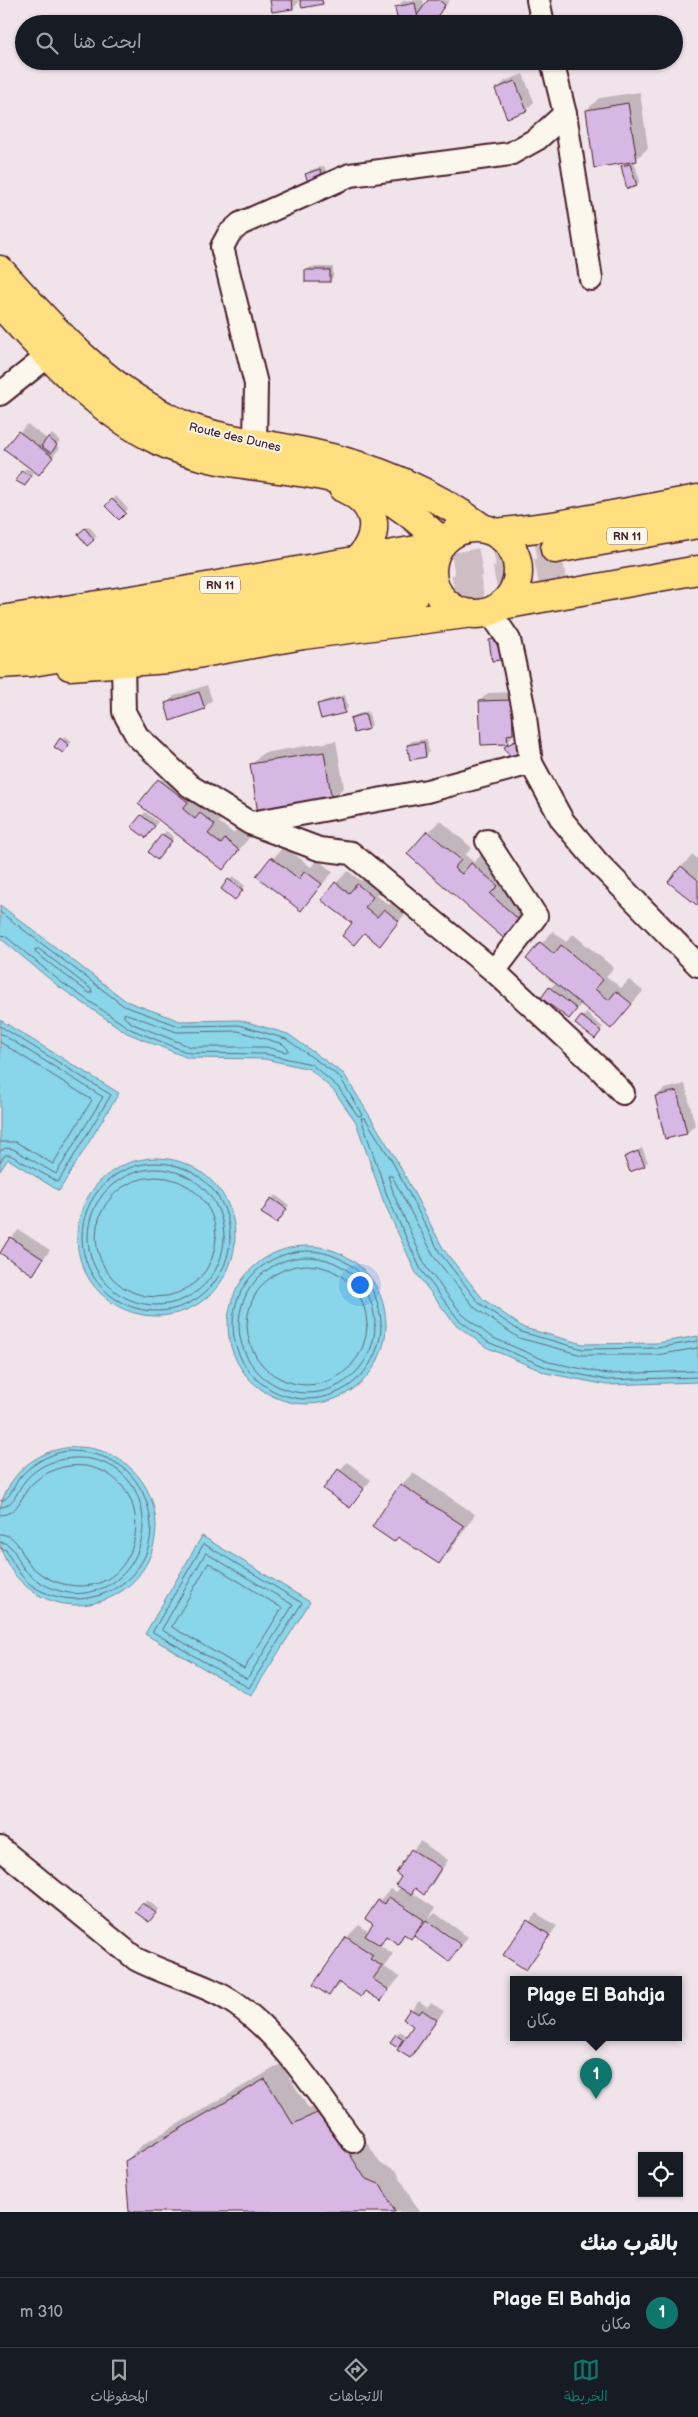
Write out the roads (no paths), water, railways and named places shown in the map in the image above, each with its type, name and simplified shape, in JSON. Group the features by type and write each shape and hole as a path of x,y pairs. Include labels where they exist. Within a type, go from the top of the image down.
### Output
{"main road":[{"name":"Route des Dunes","path":"0,270 62,339 103,375 148,408 186,426 366,467 436,498 489,530"},
{"name":"Route des Dunes","path":"0,304 48,356 80,387 122,420 160,442 192,453 229,462 353,483 381,495 406,512 441,544"},
{"path":"325,478 358,495 366,503 371,514 374,525 372,538 358,560"},
{"name":"RN 11","path":"489,530 553,526 698,499"},
{"name":"RN 11","path":"698,524 560,558 698,538"},
{"path":"468,528 489,530 507,541 515,553 519,567 518,582 512,594 486,610 452,608 441,599 434,587 431,573 433,559 441,544 454,533 468,528"},
{"name":"RN 11","path":"0,620 144,598 441,544"},
{"name":"RN 11","path":"32,662 65,667 169,659 303,635 486,610 698,570"},
{"name":"RN 11","path":"0,639 412,585 227,630 32,662 0,664"}],"street":[{"path":"538,0 541,15"},
{"path":"554,70 565,114 591,279"},
{"path":"255,443 256,384 222,247 229,234 240,224 350,175 510,154 536,139 565,114"},
{"path":"0,394 48,356"},
{"path":"486,610 509,640 524,710 531,763 562,820 598,863 698,965"},
{"path":"123,662 124,712 137,736 190,786 250,823 319,849 351,853 494,972 601,1070 623,1093"},
{"path":"250,823 427,791 531,763"},
{"path":"487,841 536,916 494,972"},
{"path":"0,1848 136,1959 160,1972 205,1989 236,2004 264,2027 353,2141"}],"water":[{"path":"0,905 126,1001 180,1021 240,1020 288,1034 344,1074 396,1159 444,1250 483,1299 524,1328 583,1344 657,1343 698,1336 698,1382 607,1385 546,1373 486,1347 454,1323 416,1273 383,1200 356,1122 334,1091 310,1069 265,1059 188,1058 127,1033 58,986 0,938"},
{"path":"0,1020 119,1093 59,1191 8,1159 0,1171"},
{"path":"148,1158 164,1158 179,1161 193,1167 212,1181 222,1193 232,1214 235,1237 232,1260 222,1281 212,1293 200,1303 179,1313 164,1316 148,1316 133,1313 112,1303 90,1281 80,1260 77,1245 77,1229 80,1214 90,1193 112,1171 133,1161"},
{"path":"299,1246 315,1246 330,1249 344,1255 363,1269 373,1281 383,1302 386,1325 383,1348 373,1369 363,1381 351,1391 330,1401 315,1404 299,1404 284,1401 263,1391 241,1369 231,1348 228,1333 228,1317 231,1302 241,1281 263,1259 284,1249"},
{"path":"77,1447 107,1453 121,1460 133,1470 147,1489 155,1518 155,1534 150,1556 143,1570 133,1582 121,1592 107,1599 77,1605 47,1599 33,1592 21,1582 7,1563 -1,1534 -1,1518 4,1496 11,1482 21,1470 33,1460 47,1453"},
{"path":"202,1536 310,1602 251,1696 145,1634"}],"tunnel":[{"path":"412,574 555,549"},
{"path":"413,597 565,567"}],"place":[{"name":"Plage El Bahdja","path":"596,2099"}]}
